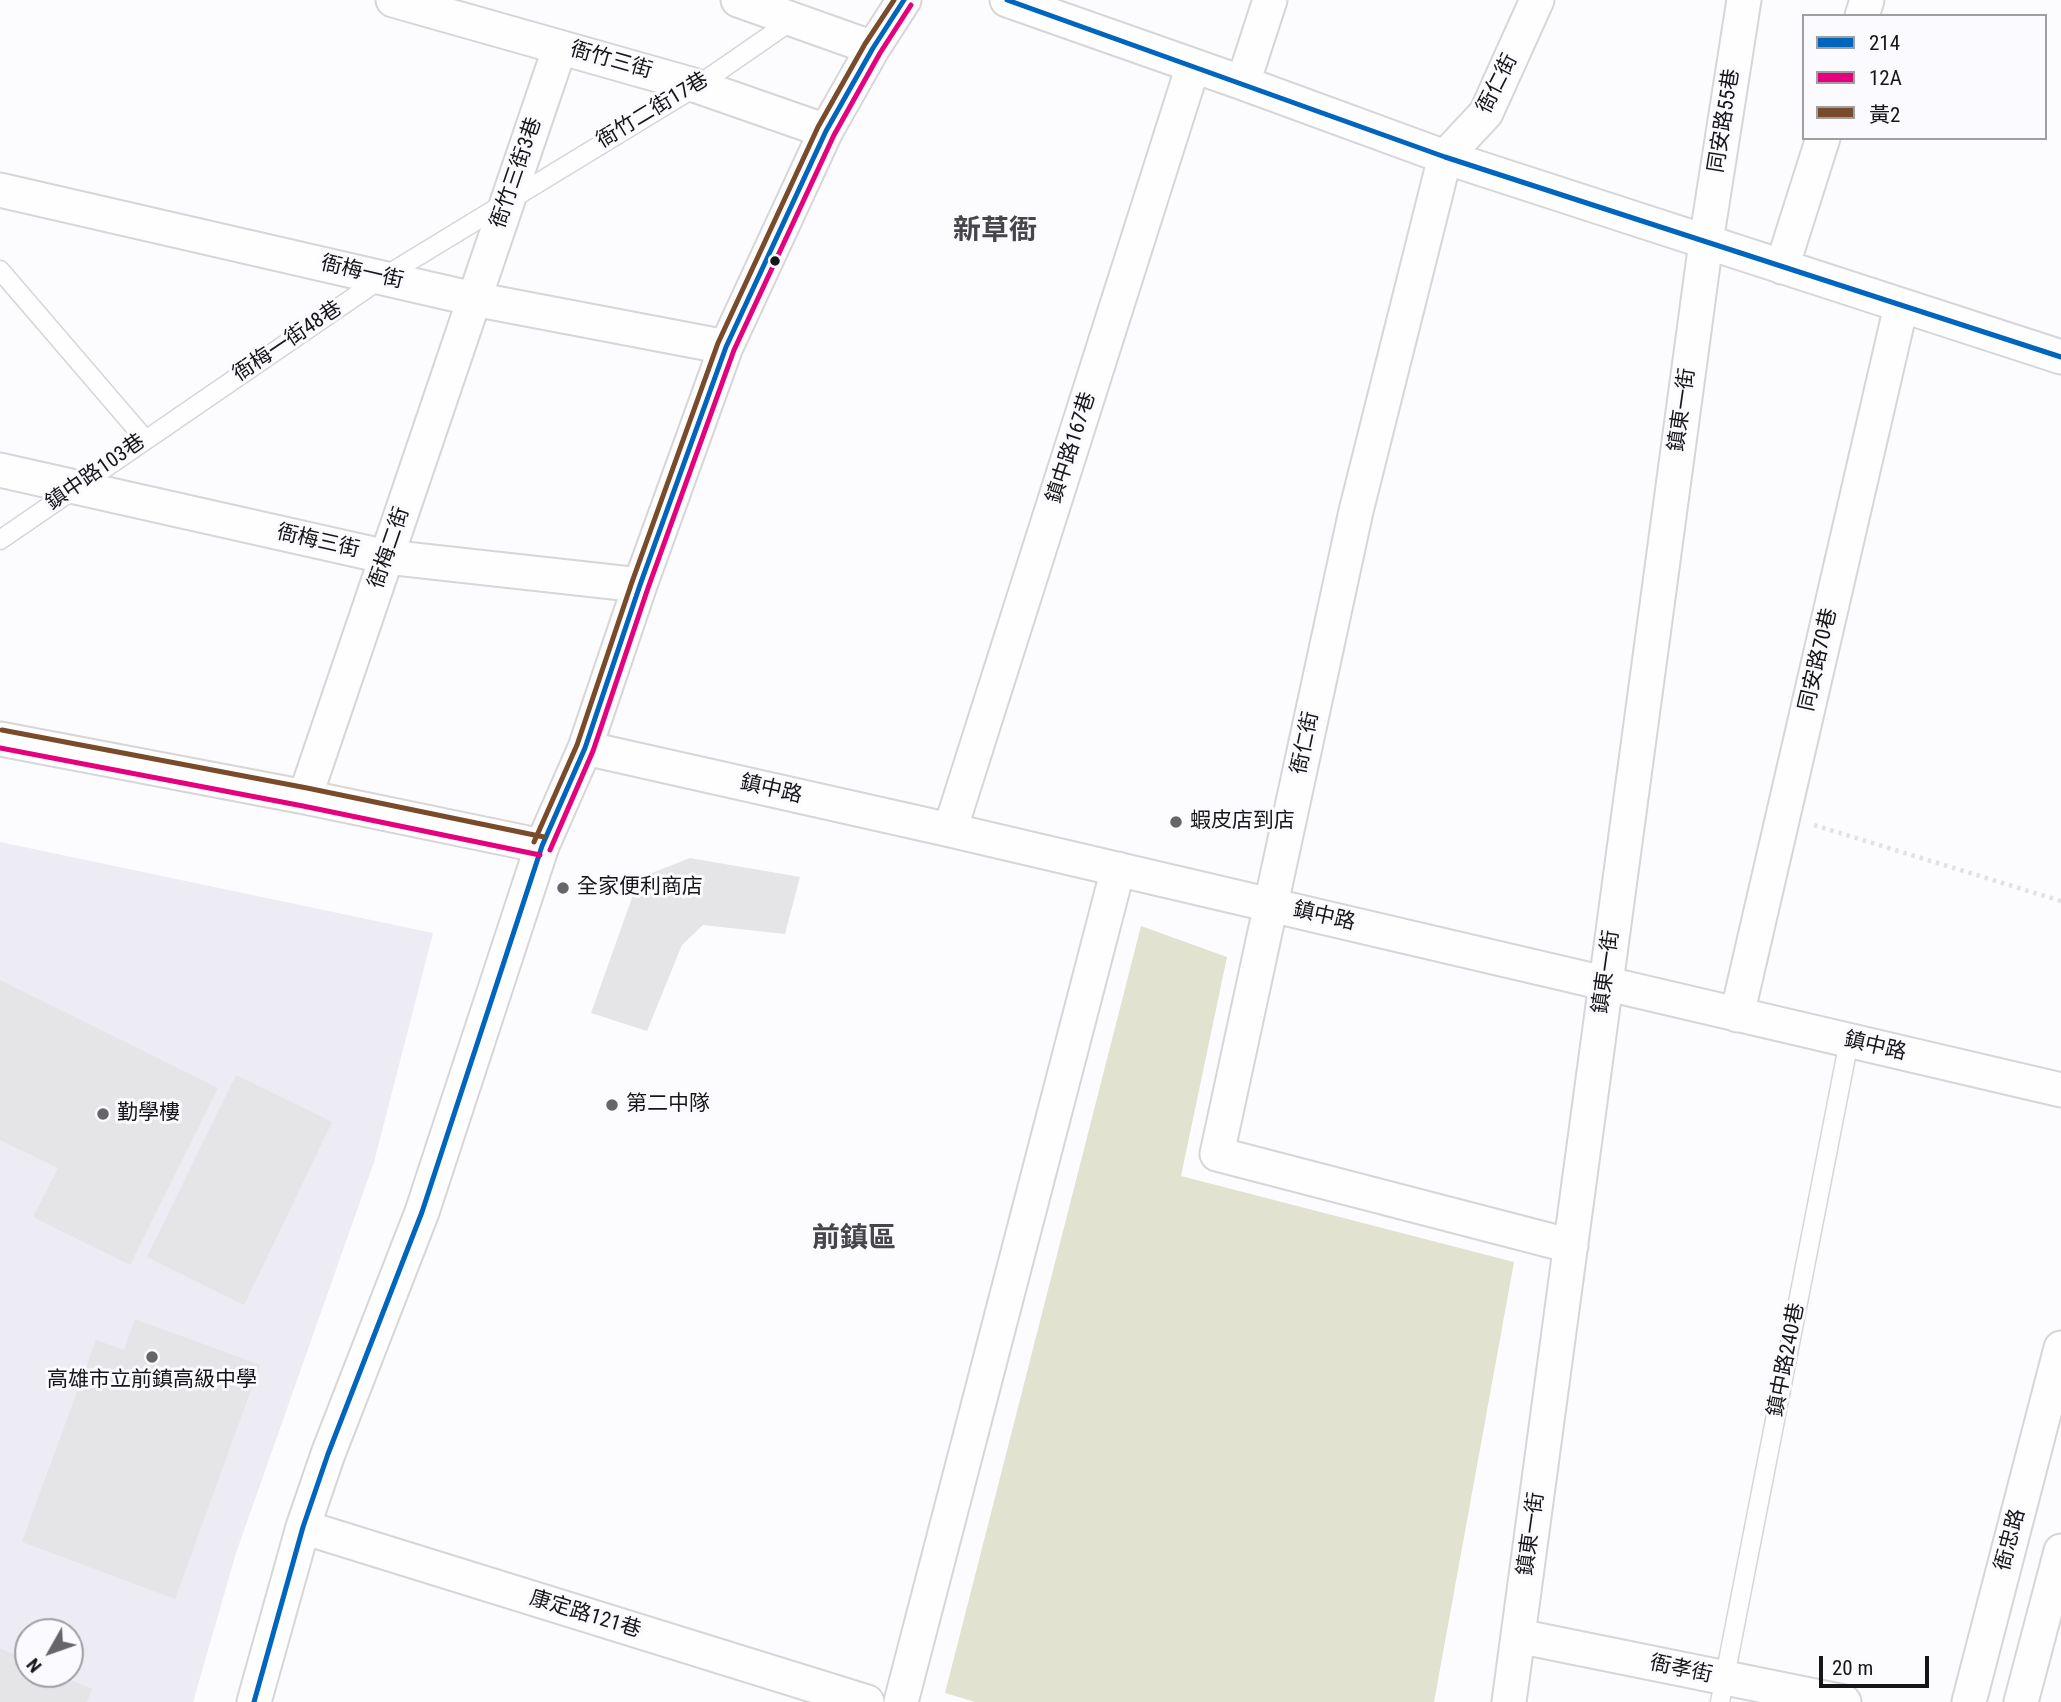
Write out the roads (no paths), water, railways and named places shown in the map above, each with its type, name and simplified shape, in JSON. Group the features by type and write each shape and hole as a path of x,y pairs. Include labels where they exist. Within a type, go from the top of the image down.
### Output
{"street":[{"name":"衙竹三街","path":"393,0 697,86 826,131"},
{"path":"738,0 873,48"},
{"path":"254,1702 303,1527 335,1434 422,1212 542,846 586,748 640,585 726,347 826,131 904,0"},
{"path":"1007,0 1445,157 1901,306 2058,347"},
{"path":"1243,83 1270,0"},
{"name":"衙仁街","path":"1537,0 1486,113 1445,157 1356,511 1217,1154 1571,1246"},
{"name":"同安路55巷","path":"1706,242 1744,0"},
{"name":"衙竹三街3巷","path":"474,299 560,47"},
{"name":"鎮中路167巷","path":"950,830 1193,66"},
{"path":"1782,267 1822,140"},
{"name":"衙梅一街","path":"0,190 474,299 726,347"},
{"name":"鎮東一街","path":"1509,1702 1706,242"},
{"name":"衙梅二街","path":"305,797 474,299"},
{"name":"同安路70巷","path":"1737,1015 1901,306"},
{"name":"衙梅三街","path":"0,470 387,557 640,585"},
{"path":"0,739 305,797 542,846"},
{"name":"鎮中路","path":"586,748 950,830 2061,1090"},
{"path":"901,1702 1118,869"},
{"name":"衙忠路","path":"1969,1702 2058,1368"},
{"name":"康定路121巷","path":"303,1527 796,1692 867,1702"},
{"path":"2021,1702 2061,1551"},
{"name":"衙孝街","path":"1518,1636 1723,1690 1844,1702"}],"lane":[{"name":"衙竹二街17巷","path":"382,278 697,86 794,19"},
{"path":"0,270 145,439"},
{"name":"衙梅一街48巷","path":"194,406 382,278"},
{"name":"鎮中路103巷","path":"0,540 194,406"},
{"name":"鎮中路240巷","path":"1723,1690 1849,1041"}],"place":[{"name":"蝦皮店到店","path":"1176,822"},
{"name":"全家便利商店","path":"563,888"},
{"name":"第二中隊","path":"612,1105"},
{"name":"勤學樓","path":"103,1114"},
{"name":"高雄市立前鎮高級中學","path":"152,1357"}],"district":[{"name":"新草衙","path":"995,232"},
{"name":"前鎮區","path":"854,1240"}]}
